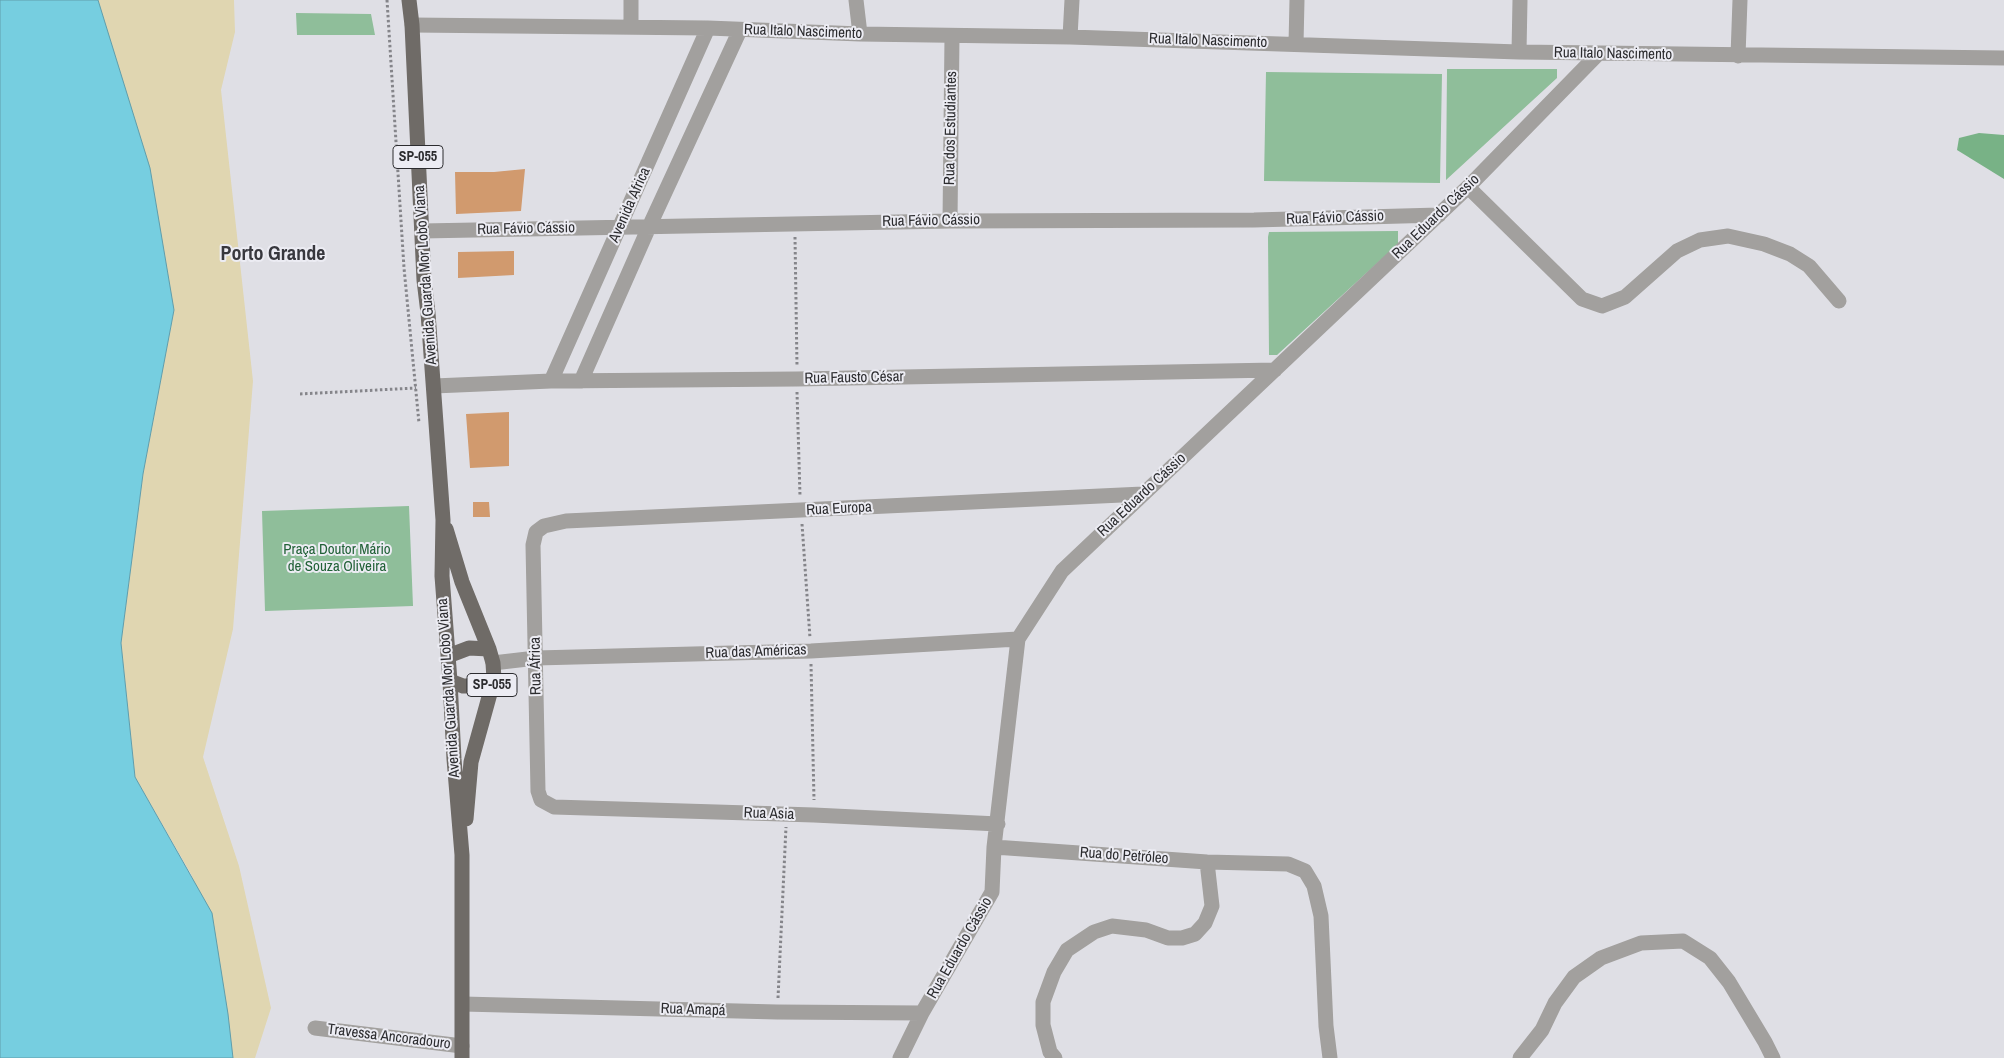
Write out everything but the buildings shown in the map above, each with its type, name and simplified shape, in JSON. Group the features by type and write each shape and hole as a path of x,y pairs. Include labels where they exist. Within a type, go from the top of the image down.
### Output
{"main road":[{"name":"Avenida Guarda Mor Lobo Viana","path":"408,0 412,25 414,104 424,280 434,386 443,520 442,576 462,855 462,1052"},
{"name":"Avenida Guarda Mor Lobo Viana","path":"443,520 465,589 491,656 494,680 471,762 462,855"},
{"path":"448,656 469,648 491,656"},
{"name":"SP-055","path":"450,681 463,686 472,686 494,680"}],"street":[{"path":"631,0 632,27"},
{"path":"856,0 860,34"},
{"path":"1070,37 1072,0"},
{"path":"1296,44 1297,0"},
{"path":"1519,52 1520,0"},
{"path":"1738,56 1740,0"},
{"name":"Rua Italo Nascimento","path":"412,25 708,28 860,34 1070,37 1519,52 2004,58"},
{"name":"Avenida Africa","path":"551,381 708,28"},
{"name":"Avenida Africa","path":"582,381 649,227 740,30"},
{"name":"Rua dos Estudiantes","path":"950,220 952,36"},
{"name":"Rua Eduardo Cássio","path":"900,1058 922,1013 992,892 994,846 1018,639 1062,571 1439,215 1599,53"},
{"path":"1468,186 1582,299 1602,306 1625,297 1677,251 1700,240 1728,236 1764,244 1790,254 1808,266 1839,301"},
{"name":"Rua Fávio Cássio","path":"422,231 950,220 1254,220 1439,215"},
{"name":"Rua Fausto César","path":"434,386 551,381 807,379 1275,370"},
{"name":"Rua Europa","path":"536,532 544,526 566,521 1144,494"},
{"name":"Rua África","path":"536,532 532,545 538,791 541,800"},
{"name":"Rua das Américas","path":"491,656 536,658 811,651 1018,639"},
{"name":"Rua Asia","path":"541,800 554,806 998,824"},
{"name":"Rua do Petróleo","path":"994,846 1207,862 1288,864 1305,871 1314,886 1321,916 1326,1026 1330,1058"},
{"path":"1055,1058 1050,1052 1043,1025 1043,1002 1054,972 1068,950 1094,932 1112,926 1146,930 1168,938 1182,938 1195,934 1205,923 1212,906 1207,862"},
{"path":"1520,1058 1542,1030 1554,1003 1574,977 1602,958 1641,943 1683,941 1710,958 1729,982 1773,1058"},
{"name":"Rua Amapá","path":"463,1004 777,1012 922,1013"},
{"name":"Travessa Ancoradouro","path":"315,1028 462,1052"}],"path":[{"path":"387,0 403,258 419,426"},
{"path":"300,394 434,386"},
{"path":"777,1012 786,814"}],"green space":[{"path":"296,13 371,14 375,35 297,35"},
{"path":"1447,69 1557,69 1557,78 1446,180"},
{"path":"1266,72 1442,74 1440,183 1264,181"},
{"path":"1979,133 2004,135 2004,179 1957,150 1959,138"},
{"path":"1398,231 1398,244 1277,355 1269,355 1269,232"},
{"name":"Praça Doutor Mário de Souza Oliveira","path":"409,506 413,606 265,611 262,511"}],"sand":[{"path":"94,0 234,0 235,32 221,90 253,381 233,629 203,757 239,866 271,1008 255,1058 232,1058 192,876 135,777 121,643 143,474 174,310"}],"water":[{"path":"0,0 98,0 150,168 174,310 143,474 121,643 135,777 212,913 233,1058 0,1058"}],"district":[{"name":"Porto Grande","path":"273,255"}]}
